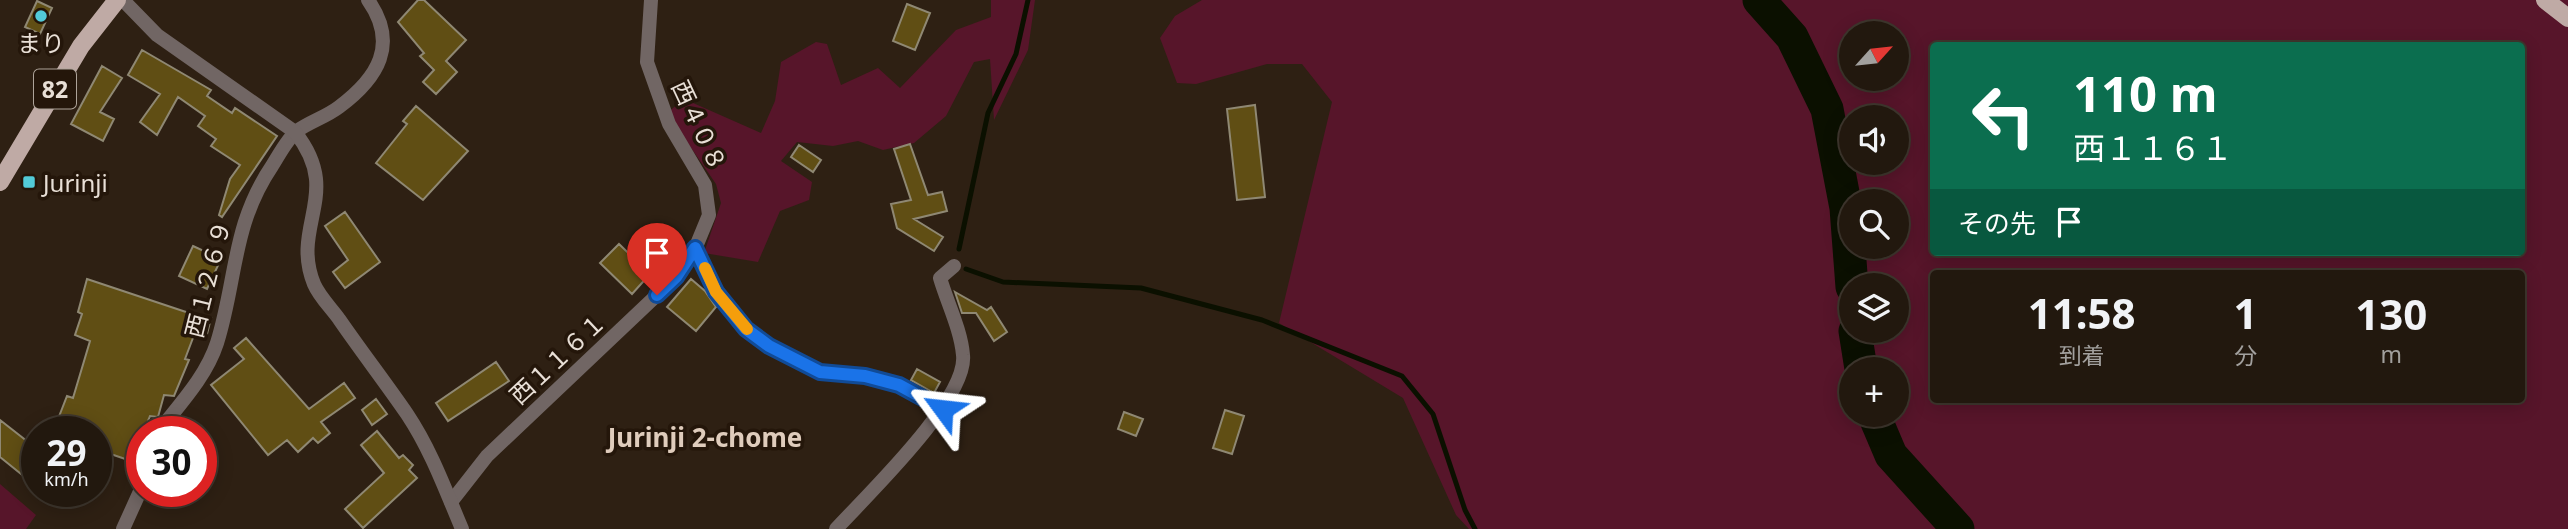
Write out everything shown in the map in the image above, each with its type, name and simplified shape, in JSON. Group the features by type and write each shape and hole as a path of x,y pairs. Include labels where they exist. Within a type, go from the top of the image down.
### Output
{"main road":[{"name":"82","path":"0,182 81,47 117,0"},
{"path":"2545,0 2568,18"}],"street":[{"path":"122,0 157,35 295,132 309,150 318,198 307,241 307,259 315,286 407,414 432,454 462,529"},
{"path":"295,132 339,107 378,69 383,30 381,18 368,0"},
{"name":"西４０８","path":"651,0 647,62 669,124 705,185 709,215 695,248"},
{"name":"西１２６９","path":"170,416 203,374 217,344 240,231 261,183 295,132"},
{"path":"695,248 716,292 746,329 769,346 820,372 865,376 899,385 943,409"},
{"name":"西１１６１","path":"451,502 487,456 676,277 695,248"},
{"path":"836,529 943,409 961,380 963,355 940,278 954,266"},
{"path":"123,529 133,507"}],"shaded area":[{"path":"991,0 1035,0 1028,50 994,120 990,59 974,62 946,116 914,143 883,150 858,141 833,146 797,142 781,161 812,182 809,200 780,211 758,262 704,253 721,203 716,184 667,113 684,99 761,133 775,101 781,62 816,42 827,44 841,85 878,68 900,88 956,30 991,17"},
{"path":"1202,0 2568,0 2568,529 1469,529 1456,515 1403,398 1279,323 1332,102 1302,64 1267,64 1196,84 1177,83 1160,38 1175,16"},
{"path":"0,484 21,502 21,507 27,507 36,515 26,529 0,529"}],"building":[{"path":"418,0 424,0 466,40 446,61 457,72 436,94 423,82 434,70 420,56 424,53 398,22"},
{"path":"37,1 52,8 40,34 25,27"},
{"path":"907,4 930,13 915,50 893,41"},
{"path":"142,50 211,90 207,96 232,113 235,108 277,136 222,217 219,215 230,179 240,165 211,146 216,139 198,126 205,116 178,97 157,135 140,122 160,94 128,75"},
{"path":"102,66 122,78 100,112 114,119 103,141 71,124"},
{"path":"1255,105 1265,197 1237,200 1227,109"},
{"path":"416,106 468,151 423,200 376,163 407,124 403,121"},
{"path":"910,144 928,195 942,192 947,211 914,219 943,237 934,251 897,228 891,204 911,200 894,149"},
{"path":"799,145 821,160 813,172 791,157"},
{"path":"345,212 380,262 345,288 333,272 348,260 325,226"},
{"path":"619,244 650,274 632,294 600,263"},
{"path":"193,246 221,259 207,289 179,276"},
{"path":"87,279 211,318 207,334 196,330 185,359 189,360 174,396 164,395 158,416 126,416 126,459 112,454 112,416 59,416 67,396 73,398 90,341 75,335 82,314 78,312"},
{"path":"691,279 705,291 716,307 696,331 667,307"},
{"path":"955,292 987,310 991,307 1007,332 994,341 976,313 962,313"},
{"path":"246,338 309,409 344,383 355,398 321,422 330,433 318,443 313,438 298,452 287,440 268,455 211,385 244,359 234,348"},
{"path":"496,362 509,381 448,421 436,403"},
{"path":"917,369 940,382 934,393 911,380"},
{"path":"376,399 387,414 372,425 362,410"},
{"path":"1225,410 1244,416 1232,454 1213,448"},
{"path":"1124,412 1143,419 1136,436 1118,429"},
{"path":"0,420 21,436 21,474 0,457"},
{"path":"377,431 399,458 403,455 413,465 409,470 417,478 363,528 345,509 384,473 361,445"}],"waterway":[{"path":"959,249 988,113 1016,54 1028,0"},
{"path":"1759,0 1792,37 1827,109 1846,208 1851,273"},
{"path":"966,269 1003,282 1141,288 1262,320 1402,376 1433,414 1465,510 1475,529"},
{"path":"1857,343 1859,357"},
{"path":"1879,427 1891,455 1958,529"}],"slow traffic":[{"path":"705,268 716,292 747,329"}],"place":[{"name":"まり","path":"41,16"},
{"name":"Jurinji","path":"29,182"}],"district":[{"name":"Jurinji 2-chome","path":"705,437"}],"route":[{"path":"657,295 676,277 695,248 716,292 746,329 769,346 792,354 820,372 865,376 899,385 943,409"}]}
